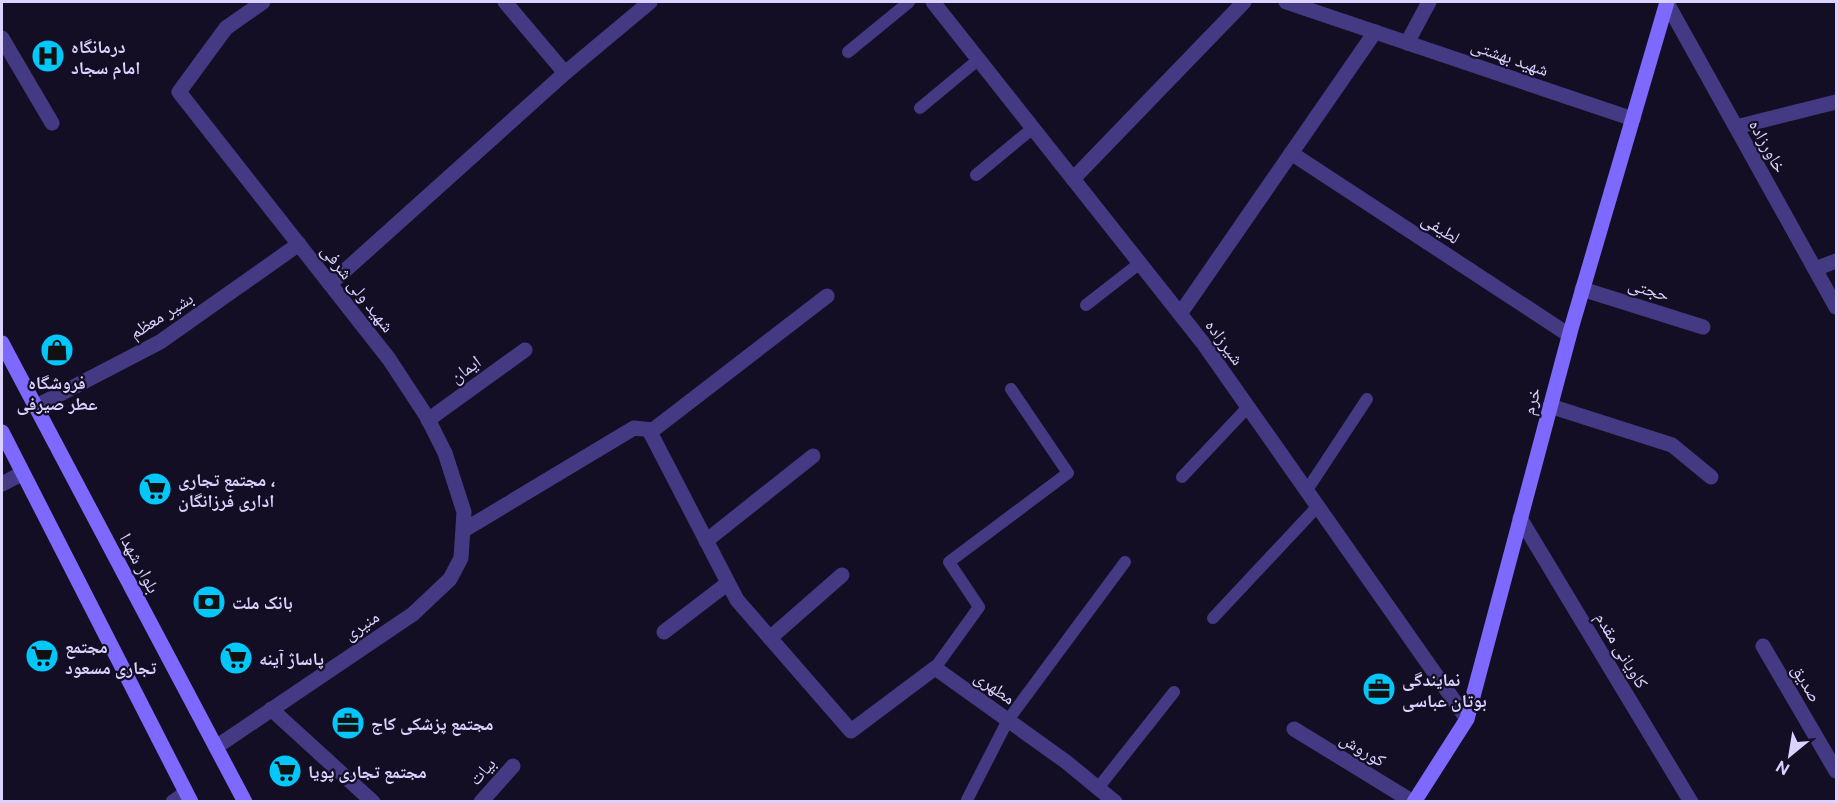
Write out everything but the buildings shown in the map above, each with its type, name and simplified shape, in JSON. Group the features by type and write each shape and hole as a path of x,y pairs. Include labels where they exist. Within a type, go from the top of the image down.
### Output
{"main road":[{"name":"خرم","path":"1413,801 1467,719 1569,335 1667,2"},
{"name":"بلوار شهدا","path":"2,343 245,801"},
{"path":"2,432 189,797"}],"street":[{"name":"شهید ولی شرفی","path":"264,2 226,28 178,92 389,359 428,420 445,453 464,512 464,530"},
{"path":"505,2 565,73"},
{"path":"330,284 565,73 650,2"},
{"name":"شیرزاده","path":"933,2 1203,343 1467,719"},
{"path":"1073,179 1244,2"},
{"name":"شهید بهشتی","path":"1286,2 1633,119"},
{"path":"1407,43 1429,2"},
{"name":"خاورزاده","path":"1667,2 1836,307"},
{"path":"1180,314 1375,32"},
{"path":"2,38 52,123"},
{"path":"1736,127 1836,102"},
{"name":"لطیفی","path":"1291,153 1569,335"},
{"name":"بشیر معظم","path":"35,407 160,342 300,244"},
{"path":"1815,269 1836,261"},
{"name":"حجتی","path":"1582,289 1703,327"},
{"path":"464,530 634,429 653,430 827,296"},
{"name":"ایمان","path":"428,420 525,350"},
{"path":"1550,406 1672,445 1711,477"},
{"path":"649,430 737,600 851,730 935,668"},
{"path":"706,541 813,456"},
{"path":"2,484 23,473"},
{"name":"کاویانی مقدم","path":"1520,518 1690,801"},
{"name":"منیری","path":"216,747 413,614 450,579 461,558 464,530"},
{"path":"770,638 842,575"},
{"path":"664,632 728,583"},
{"name":"صدیق","path":"1763,646 1836,771"},
{"name":"مطهری","path":"935,668 1065,761 1115,801"},
{"path":"272,709 373,801"},
{"name":"کوروش","path":"1294,729 1413,801"},
{"name":"بیات","path":"481,801 513,766"},
{"path":"173,801 189,797"}],"lane":[{"path":"848,52 909,2"},
{"path":"920,108 979,59"},
{"path":"976,175 1033,128"},
{"path":"1086,305 1140,263"},
{"path":"935,668 979,607 949,562 1068,473 1011,389"},
{"path":"1307,490 1367,399"},
{"path":"1182,477 1248,407"},
{"path":"1213,618 1318,506"},
{"path":"967,800 1008,720 1125,562"},
{"path":"1098,788 1174,692"}],"place":[{"name":"درمانگاه امام سجاد","path":"48,56"},
{"name":"فروشگاه عطر صیرفی","path":"57,350"},
{"name":"مجتمع تجاری ، اداری فرزانگان","path":"155,489"},
{"name":"بانک ملت","path":"209,602"},
{"name":"مجتمع تجاری مسعود","path":"42,656"},
{"name":"پاساژ آینه","path":"236,658"},
{"name":"نمایندگی بوتان عباسی","path":"1379,689"},
{"name":"مجتمع پزشکی کاج","path":"348,723"},
{"name":"مجتمع تجاری پویا","path":"285,771"}]}
